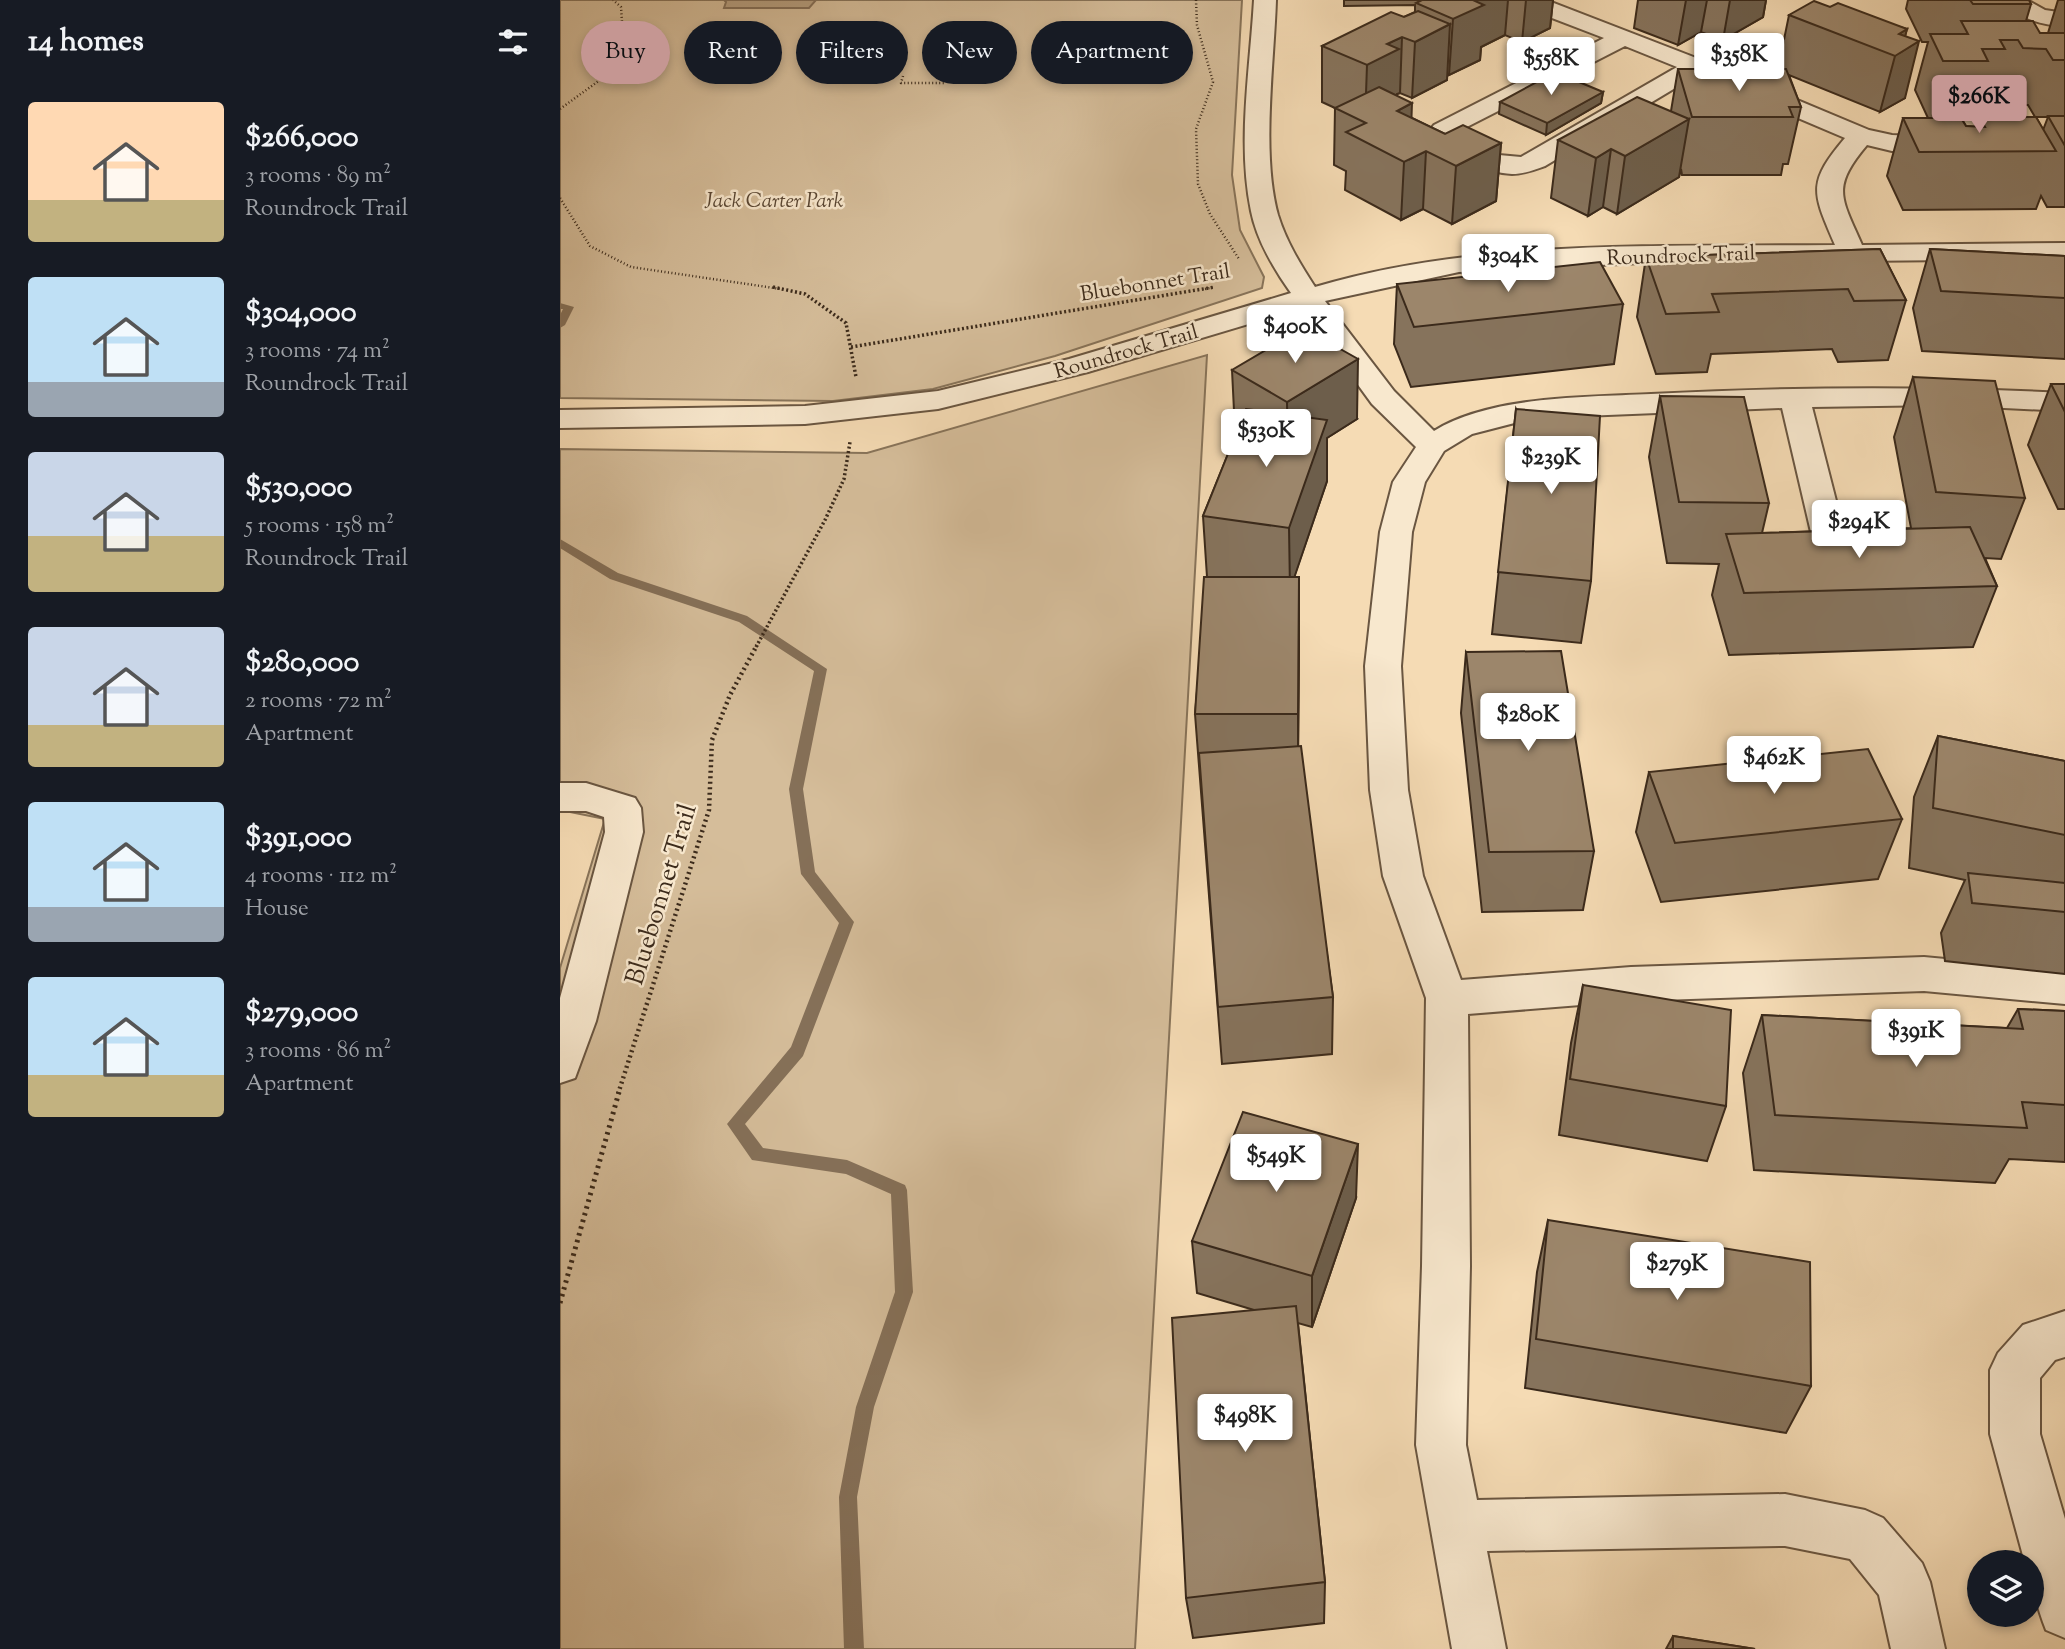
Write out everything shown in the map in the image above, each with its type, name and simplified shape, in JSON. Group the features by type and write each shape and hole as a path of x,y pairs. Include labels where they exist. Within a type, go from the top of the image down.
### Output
{"street":[{"path":"1265,0 1259,161 1262,195 1270,233 1308,296 1362,372 1408,427 1433,445"},
{"path":"1526,0 1696,66 1861,136 1892,143 1972,143"},
{"path":"2015,0 2019,6 2044,17 2065,20"},
{"path":"1574,19 1603,5"},
{"path":"1623,38 1443,130 1447,137 1501,166 1516,168 1536,161 1696,66"},
{"path":"1851,251 1831,205 1826,186 1835,165 1861,136"},
{"name":"Roundrock Trail","path":"560,419 805,415 938,400 1078,366 1308,296 1396,275 1459,264 1641,255 2065,251"},
{"path":"1479,1649 1441,1445 1447,1266 1447,998 1403,876 1389,790 1383,666 1396,533 1409,482 1433,445 1461,427 1534,409 1944,396 2065,402"},
{"path":"1795,399 1838,575"},
{"path":"560,797 586,797 622,808 624,832 575,1021 560,1065"},
{"path":"1447,998 1631,984 1924,974 2065,987"},
{"path":"2065,1334 2040,1341 2015,1370 2015,1434 2065,1611"},
{"path":"1456,1526 1785,1520 1865,1536 1903,1582 1919,1649"}],"path":[{"path":"560,109 611,72 612,49 622,22 621,7 613,0"},
{"name":"Bluebonnet Trail","path":"1196,0 1197,25 1213,82 1196,130 1198,184 1210,214 1241,261"},
{"path":"560,198 590,246 631,267 755,283 804,294 846,323 857,383"},
{"name":"Bluebonnet Trail","path":"851,347 1225,286"},
{"name":"Bluebonnet Trail","path":"560,1303 632,1045 709,810 712,740 730,695 825,520 844,479 851,432"}],"green space":[{"name":"Jack Carter Park","path":"560,0 1242,0 1232,175 1240,230 1264,277 1262,288 1055,356 933,389 833,401 560,398"},
{"path":"1207,355 1135,1649 560,1649 560,968 605,819 560,810 560,449 867,453"}],"shaded area":[{"path":"724,0 816,0 809,8 724,8"}],"building":[{"path":"1422,0 1473,0 1484,5 1453,19 1416,3"},
{"path":"1970,0 2029,0 2031,4 1973,4"},
{"path":"1814,1 1830,7 1838,3 1907,29 1899,34 1919,41 1895,56 1789,15"},
{"path":"1418,11 1450,24 1415,42 1402,37 1387,44 1399,49 1367,65 1322,46 1391,12 1404,17"},
{"path":"1961,21 2033,21 2040,33 2065,33 2065,60 2053,60 2046,49 2023,48 2018,40 2000,40 2005,49 1982,49 1988,61 1943,61 1930,34 1968,34"},
{"path":"1678,69 1786,69 1801,107 1789,107 1793,117 1692,117"},
{"path":"1555,72 1603,92 1547,123 1500,102"},
{"path":"1379,87 1412,103 1397,111 1445,134 1463,125 1501,143 1456,166 1426,151 1404,162 1346,132 1366,123 1335,108"},
{"path":"1637,97 1689,119 1625,156 1611,149 1596,158 1558,140"},
{"path":"2048,116 2065,116 2065,146"},
{"path":"1980,117 2036,117 2056,151 1919,152 1903,118 1961,118 1966,126 1985,127"},
{"path":"1880,249 1906,300 1854,301 1848,289 1712,294 1719,312 1666,314 1646,257"},
{"path":"1930,249 2065,256 2065,298 1941,291"},
{"path":"1600,262 1623,304 1414,327 1397,284"},
{"path":"1303,328 1358,359 1287,402 1232,370"},
{"path":"1913,377 1995,381 2025,498 1936,492"},
{"path":"2051,384 2065,384 2065,412"},
{"path":"1660,396 1744,397 1769,503 1679,502"},
{"path":"1246,409 1327,420 1289,528 1203,516"},
{"path":"1516,409 1600,416 1591,581 1498,572"},
{"path":"1970,527 1997,586 1744,593 1726,534"},
{"path":"1204,577 1299,577 1298,714 1195,714"},
{"path":"1561,651 1594,851 1489,852 1466,652"},
{"path":"1938,736 2065,761 2065,835 1933,808"},
{"path":"1301,746 1333,997 1218,1007 1199,753"},
{"path":"1868,749 1902,819 1675,843 1649,772"},
{"path":"1968,873 2065,883 2065,912 1972,903"},
{"path":"1583,985 1731,1010 1726,1106 1570,1079"},
{"path":"2018,1009 2065,1011 2065,1105 2022,1102 2027,1128 1775,1115 1762,1015 2023,1029"},
{"path":"1243,1112 1358,1144 1312,1276 1192,1241"},
{"path":"1548,1220 1810,1262 1811,1386 1536,1339"},
{"path":"1296,1306 1325,1582 1186,1598 1172,1318"},
{"path":"1673,1636 1755,1649 1673,1649"}],"waterway":[{"path":"560,306 569,307 560,325"},
{"path":"560,543 614,576 743,619 821,669 796,789 808,874 847,922 797,1051 735,1124 758,1155 847,1167 899,1190 904,1292 865,1407 848,1497 854,1649"}]}
